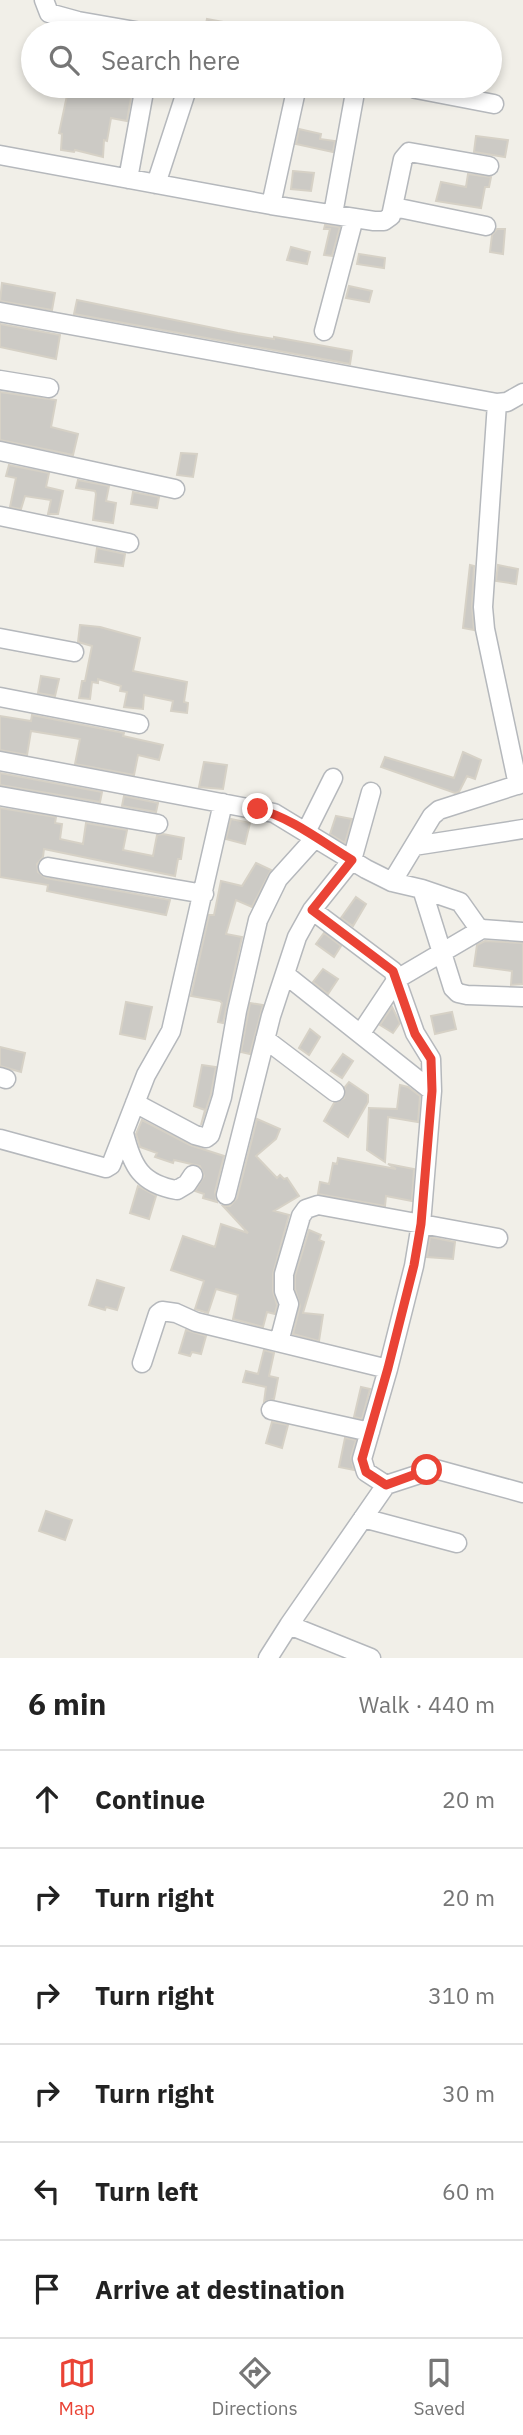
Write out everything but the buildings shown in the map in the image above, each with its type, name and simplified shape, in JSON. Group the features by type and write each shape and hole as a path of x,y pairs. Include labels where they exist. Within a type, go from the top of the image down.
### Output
{"street":[{"path":"44,0 49,13 78,21"},
{"path":"128,179 143,98"},
{"path":"156,184 184,98"},
{"path":"271,205 294,98"},
{"path":"333,214 354,98"},
{"path":"463,98 494,104"},
{"path":"0,155 271,205 384,221 391,216 403,159 409,152 489,166"},
{"path":"394,207 486,226"},
{"path":"324,331 354,218"},
{"path":"0,312 497,403 507,402 523,393"},
{"path":"0,380 49,388"},
{"path":"392,882 432,816 439,810 520,784 514,725 485,629 483,607 497,403"},
{"path":"0,451 175,489"},
{"path":"0,516 129,543"},
{"path":"0,638 75,652"},
{"path":"0,697 139,724"},
{"path":"0,761 274,813 392,882 460,902 482,929 523,932"},
{"path":"135,1103 194,1135 206,1138 210,1135 222,1097 237,1012 258,920 278,879 311,834 333,778"},
{"path":"226,1195 265,1039 297,937 312,910 352,860 371,792"},
{"path":"0,796 158,824"},
{"path":"0,1139 106,1168 114,1160 146,1075 171,1031 223,803"},
{"path":"414,846 523,829"},
{"path":"48,867 204,894"},
{"path":"422,889 453,988 458,992 523,997"},
{"path":"312,910 393,971 415,1034 431,1059 432,1091 421,1224 414,1265 362,1465 366,1472 386,1485"},
{"path":"361,1033 397,978 482,929"},
{"path":"286,975 432,1091"},
{"path":"265,1039 335,1093"},
{"path":"124,1133 130,1158 139,1173 167,1189 177,1190 187,1184 193,1175"},
{"path":"279,1342 289,1304 284,1291 284,1274 301,1216 306,1209 318,1205 498,1238"},
{"path":"142,1363 158,1314 162,1311 176,1313 196,1322 388,1368"},
{"path":"271,1410 370,1432"},
{"path":"268,1658 386,1485 435,1469 523,1493"},
{"path":"363,1518 457,1543"},
{"path":"289,1625 371,1658"}],"route":[{"path":"258,809 290,821 352,860 312,910 393,971 415,1034 431,1059 432,1091 421,1224 414,1265 362,1459 366,1472 386,1485 427,1470"}]}
